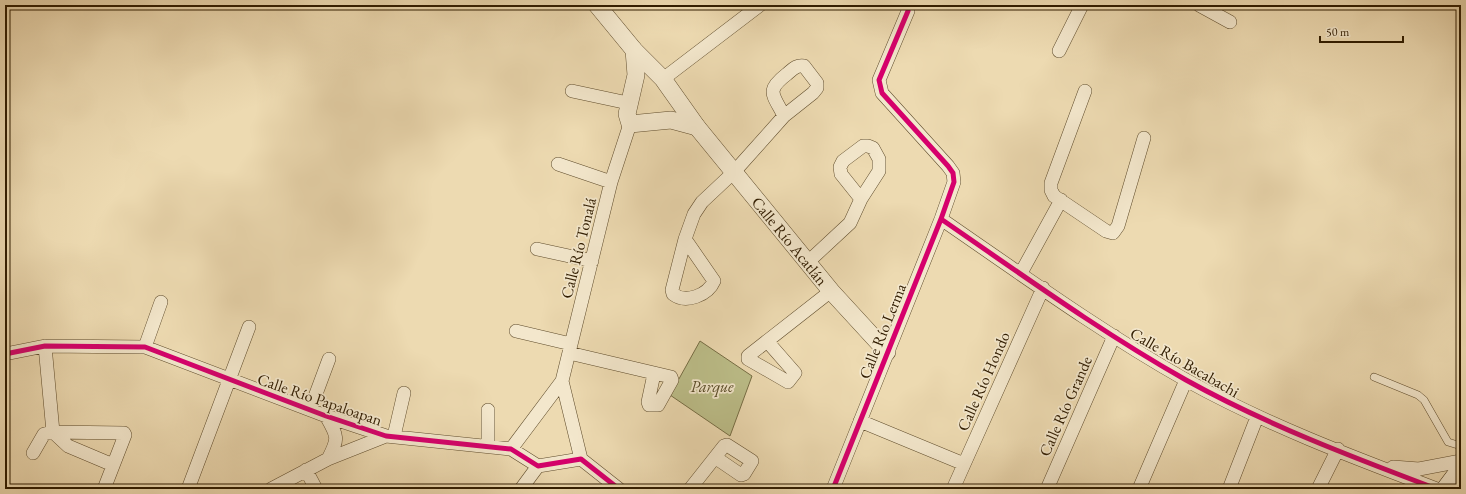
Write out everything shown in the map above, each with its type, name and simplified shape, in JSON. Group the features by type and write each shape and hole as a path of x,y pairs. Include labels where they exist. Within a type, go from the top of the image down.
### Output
{"main road":[{"path":"1446,489 1461,469"}],"street":[{"name":"Calle Río Acatlán","path":"597,5 634,50 658,74 697,127 831,292 887,352"},
{"path":"636,75 658,74 747,10 760,5"},
{"path":"1199,5 1230,22"},
{"path":"1059,51 1080,6"},
{"name":"Calle Río Lerma","path":"833,489 941,219 954,182 953,173 948,166 882,93 880,87 879,80 908,10"},
{"path":"634,50 636,75 628,103 627,114 630,124 671,120 697,127"},
{"path":"572,91 628,103"},
{"path":"1085,91 1052,183 1051,190 1054,196 1106,231 1114,233 1118,226 1144,138"},
{"path":"671,120 680,102"},
{"path":"685,239 694,214 702,202 734,172 784,116"},
{"name":"Calle Río Tonalá","path":"511,449 562,381 611,182 630,124"},
{"path":"558,164 611,182"},
{"path":"808,262 850,223 861,199"},
{"path":"1021,273 1061,200"},
{"name":"Calle Río Bacabachi","path":"941,219 1114,336 1186,380 1258,417 1369,463 1437,489"},
{"path":"537,249 592,261"},
{"name":"Calle Río Hondo","path":"953,489 1043,288"},
{"path":"767,341 831,292"},
{"path":"145,347 161,302"},
{"path":"188,489 249,327"},
{"path":"516,331 654,374"},
{"name":"Calle Río Grande","path":"1047,489 1114,336"},
{"path":"45,346 53,432 68,446 112,466"},
{"name":"Calle Río Papaloapan","path":"5,354 45,346 145,347 326,416 390,436 488,445 511,449 538,466"},
{"path":"310,410 329,359"},
{"path":"1139,489 1186,380"},
{"name":"Calle Río Tonalá","path":"562,381 580,460"},
{"path":"271,489 328,459 390,436 404,393"},
{"path":"488,410 488,445"},
{"path":"326,416 336,437 336,444 328,459"},
{"path":"1229,489 1258,417"},
{"path":"860,421 964,464"},
{"path":"33,453 44,434 53,432 124,433 125,435 104,489"},
{"path":"690,489 716,458 727,445 752,460 744,474 738,474 716,458"},
{"path":"1318,489 1338,449"},
{"path":"521,489 538,466 580,460 619,489"},
{"name":"Calle Río Bacabachi","path":"1369,463 1419,469 1461,461"},
{"path":"306,470 316,489"}],"lane":[{"path":"1374,377 1418,395 1424,400 1448,442 1461,446"}],"green space":[{"name":"Parque","path":"700,341 752,376 730,436 670,395"}],"cycle path":[{"path":"833,489 941,219 954,182 953,173 948,166 882,93 879,80 908,11"},
{"path":"941,219 1092,322 1154,362 1186,380 1247,411 1309,439 1437,489"},
{"path":"5,354 45,346 145,347 326,416 386,436 511,449 538,466 581,459 619,489"}]}
